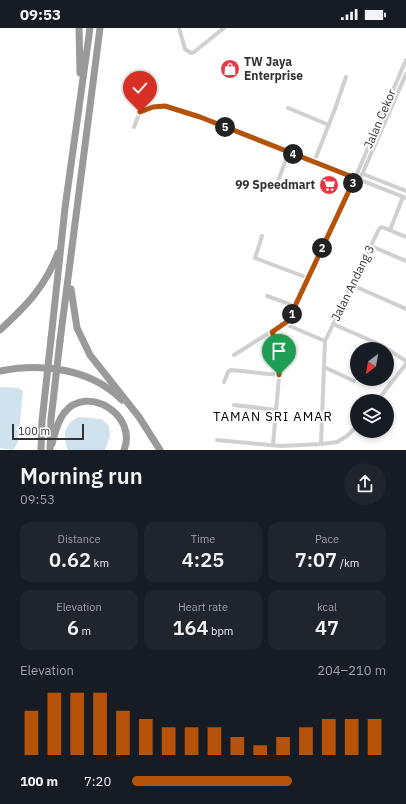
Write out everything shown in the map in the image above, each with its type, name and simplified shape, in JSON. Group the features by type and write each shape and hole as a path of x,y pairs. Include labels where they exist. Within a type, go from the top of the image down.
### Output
{"highway":[{"path":"79,28 80,95"},
{"path":"41,450 42,421 62,242 80,95 90,28"},
{"path":"50,450 51,419 60,341 100,28"},
{"path":"0,330 41,289 52,268 62,242"},
{"path":"69,277 73,312 83,343 99,368 139,417 160,450"},
{"path":"0,371 35,367 72,372 86,376 113,392 139,417"},
{"path":"50,450 60,419 67,410 81,403 94,402 108,407 120,418 126,433 127,441 124,450"}],"street":[{"path":"179,28 185,50 190,53 194,52 224,28"},
{"name":"Jalan Cekor","path":"234,355 288,321 355,178 406,60"},
{"name":"Jalan Cekor","path":"360,180 406,74"},
{"path":"314,162 346,77"},
{"path":"134,127 140,112 153,107 165,106 200,117 405,198 390,230 406,237"},
{"path":"288,108 329,125"},
{"path":"278,181 290,152"},
{"path":"367,164 367,171 372,177"},
{"path":"355,178 363,174 406,191"},
{"name":"Jalan Andang 3","path":"321,444 325,341 379,229 382,227 390,230"},
{"path":"262,236 254,258 308,278"},
{"path":"371,246 406,261"},
{"path":"352,285 406,309"},
{"path":"267,296 295,306"},
{"path":"285,324 325,341"},
{"path":"333,324 380,345 406,361"},
{"path":"270,447 276,410 280,350 272,332"},
{"path":"382,394 406,364"},
{"path":"324,367 350,379"},
{"path":"224,382 228,372 231,370 279,375"},
{"path":"234,405 276,410"},
{"path":"217,440 270,447 337,442 350,433"}],"water":[{"path":"0,387 18,388 23,391 18,442 13,450 0,448"},
{"path":"78,417 102,419 109,426 110,436 105,450 68,450 65,440 67,427"}],"place":[{"name":"TW Jaya Enterprise","path":"230,69"},
{"name":"99 Speedmart","path":"329,185"}],"district":[{"name":"TAMAN SRI AMAR","path":"273,416"}],"route":[{"path":"140,112 153,107 165,106 200,117 355,178 288,321 272,332 281,354 279,375"}]}
